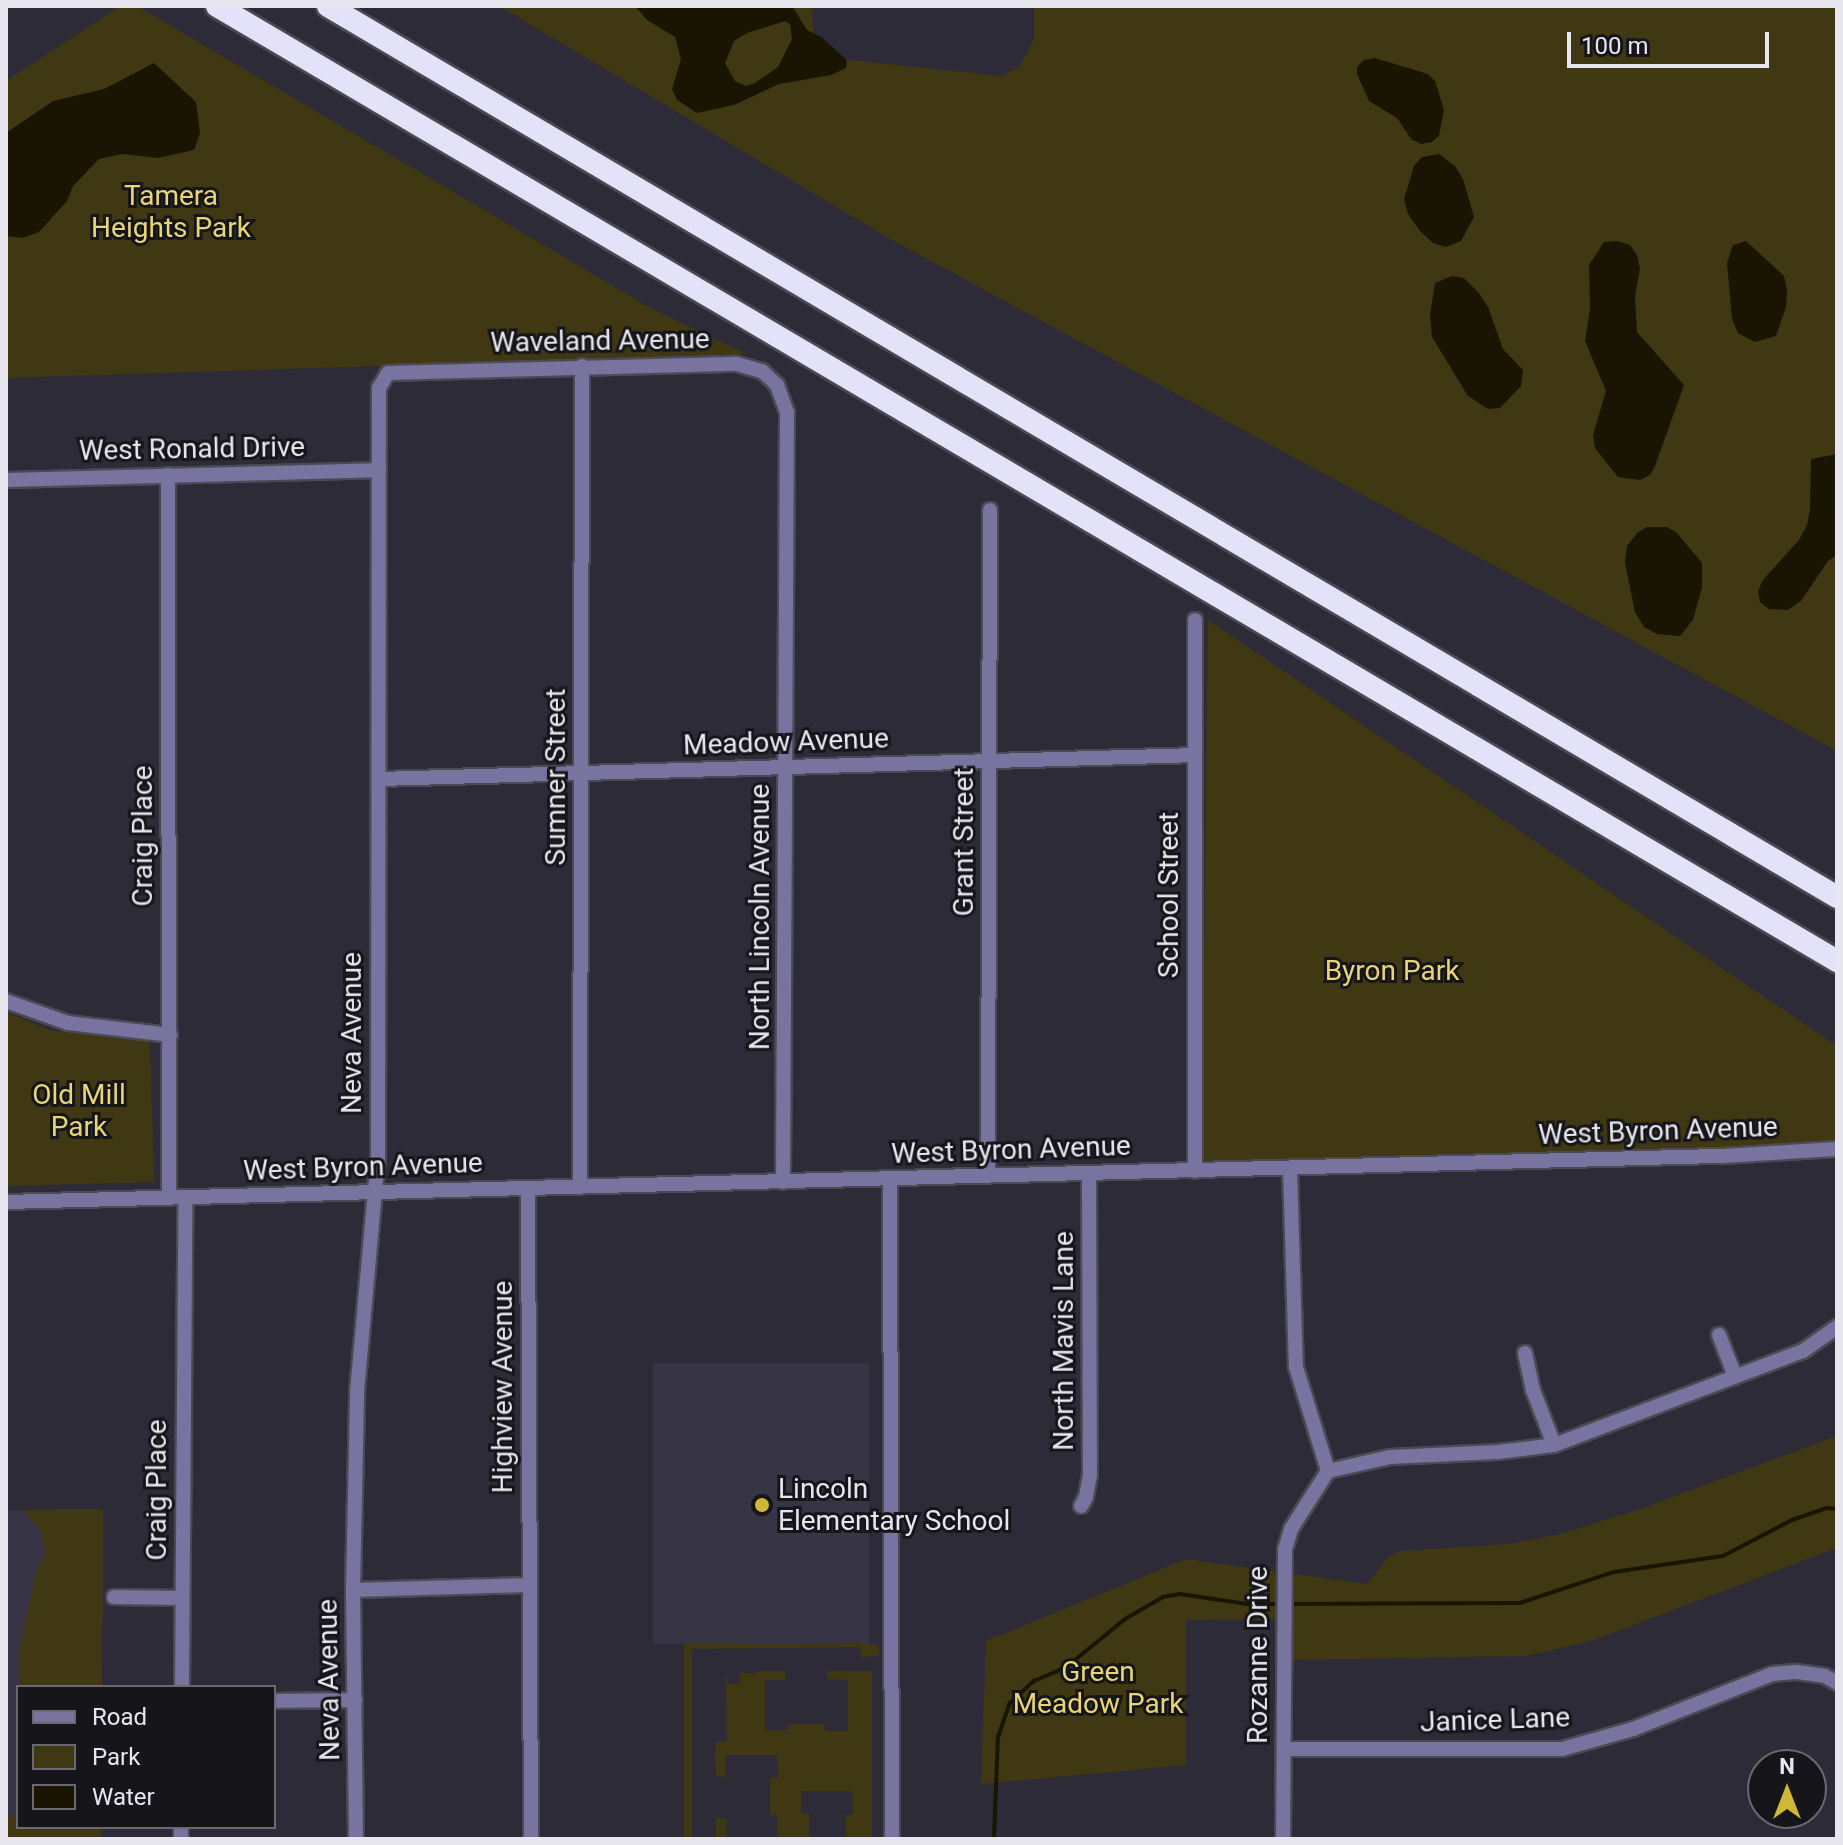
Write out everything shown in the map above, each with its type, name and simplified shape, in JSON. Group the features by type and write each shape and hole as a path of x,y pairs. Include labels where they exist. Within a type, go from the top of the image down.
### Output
{"highway":[{"path":"217,6 1837,961"},
{"path":"328,6 1837,897"}],"street":[{"name":"Waveland Avenue","path":"388,373 737,364 762,371 777,385 787,413"},
{"name":"Sumner Street","path":"580,1187 582,366"},
{"name":"Neva Avenue","path":"356,1839 353,1590 357,1392 377,1193 379,388 388,373"},
{"name":"North Lincoln Avenue","path":"783,1182 787,413"},
{"name":"West Ronald Drive","path":"6,480 379,470"},
{"name":"Craig Place","path":"168,475 169,1198"},
{"name":"Grant Street","path":"988,1174 990,510"},
{"name":"School Street","path":"1195,620 1195,1171"},
{"name":"Meadow Avenue","path":"379,779 1195,755"},
{"path":"6,1001 68,1023 170,1035"},
{"name":"West Byron Avenue","path":"169,1198 1722,1156 1837,1149"},
{"path":"1290,1168 1296,1367 1328,1471 1390,1457 1498,1452 1554,1445 1803,1351 1837,1327"},
{"name":"North Mavis Lane","path":"1081,1506 1090,1475 1089,1173"},
{"path":"890,1179 892,1839"},
{"name":"Highview Avenue","path":"528,1188 531,1839"},
{"path":"6,1202 169,1198"},
{"name":"Craig Place","path":"182,1685 185,1198"},
{"path":"1719,1335 1735,1376"},
{"path":"1525,1353 1533,1390 1554,1445"},
{"name":"Rozanne Drive","path":"1283,1839 1285,1549 1291,1529 1328,1471"},
{"path":"353,1590 530,1585"},
{"path":"114,1597 182,1598"},
{"name":"Janice Lane","path":"1284,1749 1562,1749 1633,1729 1772,1674 1797,1672 1825,1676 1837,1683"},
{"path":"276,1701 355,1700"}],"shaded area":[{"name":"Lincoln Elementary School","path":"653,1363 869,1363 869,1644 653,1644"},
{"path":"103,1509 102,1685 16,1685 16,1829 101,1829 101,1839 6,1839 6,1510"}],"green space":[{"name":"Tamera Heights Park","path":"120,6 137,6 654,310 747,354 6,378 6,81"},
{"path":"499,6 812,6 813,33 848,60 1002,76 1019,67 1034,39 1034,6 1837,6 1837,751 892,240"},
{"name":"Byron Park","path":"1208,620 1837,1046 1837,1148 1202,1161"},
{"name":"Old Mill Park","path":"6,1012 52,1031 150,1040 154,1182 6,1186"},
{"name":"Green Meadow Park","path":"1837,1436 1837,1548 1594,1640 1526,1656 1286,1660 1287,1619 1186,1620 1186,1765 981,1784 986,1641 1186,1559 1367,1584 1390,1555 1401,1551 1508,1544 1561,1534 1640,1509"},
{"path":"103,1509 102,1685 20,1685 20,1649 36,1573 45,1553 41,1530 22,1510"},
{"path":"684,1643 879,1646 879,1655 861,1658 860,1647 692,1649 692,1839 684,1839"},
{"path":"756,1671 785,1671 785,1680 765,1680 765,1730 787,1730 788,1724 824,1724 825,1731 848,1731 848,1680 827,1679 827,1671 872,1671 872,1839 846,1839 846,1815 853,1814 852,1791 801,1791 801,1814 809,1814 809,1839 716,1839 716,1818 726,1818 727,1838 777,1837 777,1815 770,1815 770,1778 778,1778 777,1755 726,1755 725,1777 716,1777 715,1742 727,1741 726,1675 728,1684 740,1684 740,1673 756,1674"},
{"path":"16,1815 16,1829 101,1829 101,1839 6,1839 6,1818"}],"water":[{"path":"635,6 792,6 807,30 821,37 847,60 846,68 831,75 779,84 734,105 697,113 677,100 672,89 681,59 675,37 647,20","holes":["785,21 790,24 792,39 778,67 746,86 735,81 725,63 734,41 747,33"]},
{"path":"1375,58 1428,74 1435,81 1444,110 1439,136 1432,142 1421,144 1411,139 1397,118 1369,101 1357,67 1364,60"},
{"path":"154,63 196,102 200,133 194,150 158,158 122,154 99,159 73,186 67,201 39,232 22,238 6,236 6,133 53,101 104,89"},
{"path":"1439,154 1455,166 1463,179 1474,217 1461,241 1446,247 1433,243 1420,231 1408,214 1404,199 1414,166 1422,157"},
{"path":"1617,241 1630,245 1637,255 1640,269 1635,296 1637,332 1684,385 1655,466 1650,475 1640,480 1618,477 1595,448 1593,435 1606,391 1585,341 1590,308 1589,265 1604,242"},
{"path":"1746,241 1784,276 1787,290 1786,307 1776,336 1755,342 1738,333 1732,319 1727,263 1733,245"},
{"path":"1452,276 1464,278 1478,292 1488,307 1503,349 1523,370 1521,386 1500,408 1488,409 1468,396 1432,337 1430,315 1435,283"},
{"path":"1837,454 1837,555 1828,561 1801,601 1788,610 1769,609 1760,602 1758,592 1762,581 1799,540 1807,525 1811,459"},
{"path":"1647,527 1667,527 1677,533 1702,563 1702,587 1693,620 1680,636 1657,634 1644,627 1635,612 1625,563 1627,546 1638,532"}],"waterway":[{"path":"994,1839 998,1737 1010,1703 1034,1681 1065,1668 1125,1619 1163,1597 1180,1594 1247,1604 1520,1603 1614,1572 1723,1556 1792,1520 1827,1508 1837,1509"}],"place":[{"name":"Lincoln Elementary School","path":"762,1505"}]}
